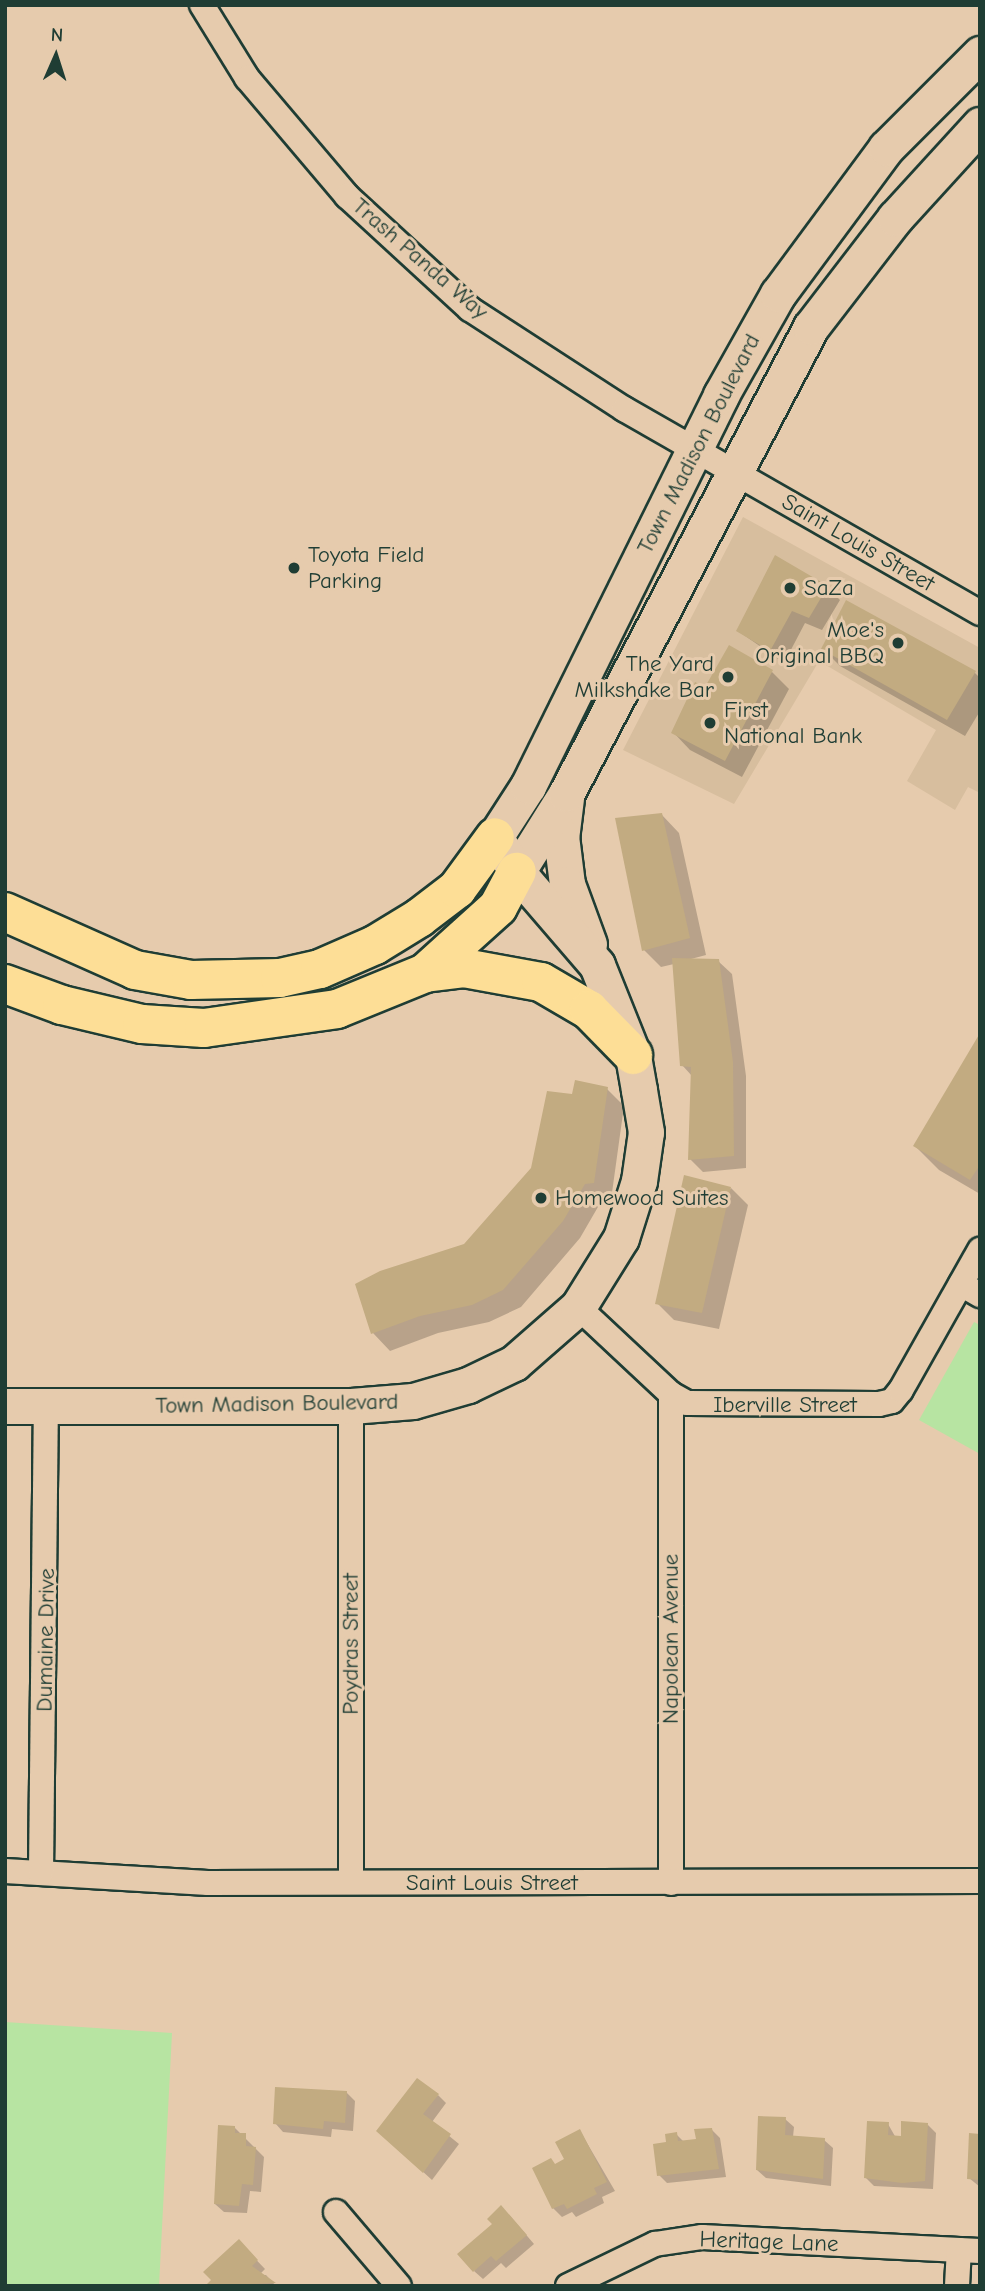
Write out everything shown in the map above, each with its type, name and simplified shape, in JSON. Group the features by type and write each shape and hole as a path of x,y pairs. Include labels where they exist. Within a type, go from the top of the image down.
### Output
{"highway":[{"path":"5,912 135,970 191,981 280,978 320,969 375,945 419,918 457,889 495,837"},
{"path":"425,974 498,907 517,872"},
{"path":"5,984 62,1005 142,1024 204,1028 337,1009 425,974 475,969 541,982 589,1010 633,1055"}],"main road":[{"name":"Town Madison Boulevard","path":"5,1406 351,1406 413,1401 468,1385 513,1363 578,1307 621,1238 639,1181 646,1132 633,1055 597,965 517,872 495,837 528,786 695,450 778,294 828,222 886,148 980,54"},
{"name":"Town Madison Boulevard","path":"517,872 566,794 811,327 895,218 980,125"},
{"path":"566,794 561,836 567,884 597,965"}],"street":[{"name":"Trash Panda Way","path":"202,5 255,88 347,196 398,246 470,309 736,474"},
{"name":"Saint Louis Street","path":"736,474 980,613"},
{"path":"970,1289 980,1250"},
{"name":"Iberville Street","path":"578,1307 671,1394 707,1406 892,1401 970,1289"},
{"name":"Napolean Avenue","path":"671,1394 671,1883"},
{"name":"Dumaine Drive","path":"41,1872 46,1406"},
{"name":"Poydras Street","path":"351,1406 351,1882"},
{"name":"Saint Louis Street","path":"5,1871 208,1883 980,1881"},
{"path":"336,2212 399,2286"},
{"name":"Heritage Lane","path":"568,2286 655,2244 702,2237 970,2250"},
{"path":"957,2286 970,2250"}],"shaded area":[{"path":"743,517 980,648 980,793 968,787 955,810 907,781 936,730 819,661 734,804 623,750"}],"green space":[{"path":"974,1322 980,1325 980,1454 919,1420"},
{"path":"5,2022 172,2033 159,2286 5,2286"}],"building":[{"path":"775,555 828,586 809,618 792,611 770,651 736,631"},
{"path":"846,600 976,671 947,720 821,649"},
{"path":"729,645 773,670 725,761 671,733 695,682 705,687"},
{"path":"662,813 690,938 642,951 615,818"},
{"path":"672,958 719,959 733,1062 734,1156 688,1160 691,1067 680,1066"},
{"path":"980,1033 980,1165 970,1180 913,1146"},
{"name":"Homewood Suites","path":"575,1080 608,1087 594,1183 585,1184 563,1221 503,1290 472,1305 420,1316 371,1334 355,1284 380,1271 464,1244 531,1168 547,1091 572,1094"},
{"path":"684,1175 731,1187 702,1313 655,1304"},
{"path":"417,2078 439,2094 423,2114 451,2134 423,2173 376,2131"},
{"path":"275,2087 347,2091 345,2123 324,2121 323,2129 273,2124"},
{"path":"758,2116 786,2117 785,2135 825,2138 823,2179 756,2170"},
{"path":"867,2121 889,2122 888,2135 901,2136 901,2121 928,2123 925,2181 902,2183 864,2178"},
{"path":"218,2125 235,2126 235,2133 246,2133 246,2146 256,2147 253,2185 242,2184 239,2206 214,2204"},
{"path":"712,2128 719,2169 657,2176 653,2144 666,2142 665,2134 677,2132 678,2141 696,2139 694,2129"},
{"path":"580,2129 607,2182 594,2188 597,2194 567,2209 564,2204 552,2209 532,2168 551,2158 555,2164 564,2159 555,2142"},
{"path":"969,2133 980,2134 980,2180 967,2179"},
{"path":"501,2205 527,2235 496,2261 491,2256 473,2272 457,2254 492,2224 487,2219"},
{"path":"239,2239 258,2260 252,2266 276,2283 205,2286 211,2280 203,2272"}],"place":[{"name":"Toyota Field Parking","path":"294,568"},
{"name":"SaZa","path":"790,588"},
{"name":"Moe's Original BBQ","path":"898,643"},
{"name":"The Yard Milkshake Bar","path":"728,677"},
{"name":"First National Bank","path":"710,723"},
{"name":"Homewood Suites","path":"541,1198"}]}
